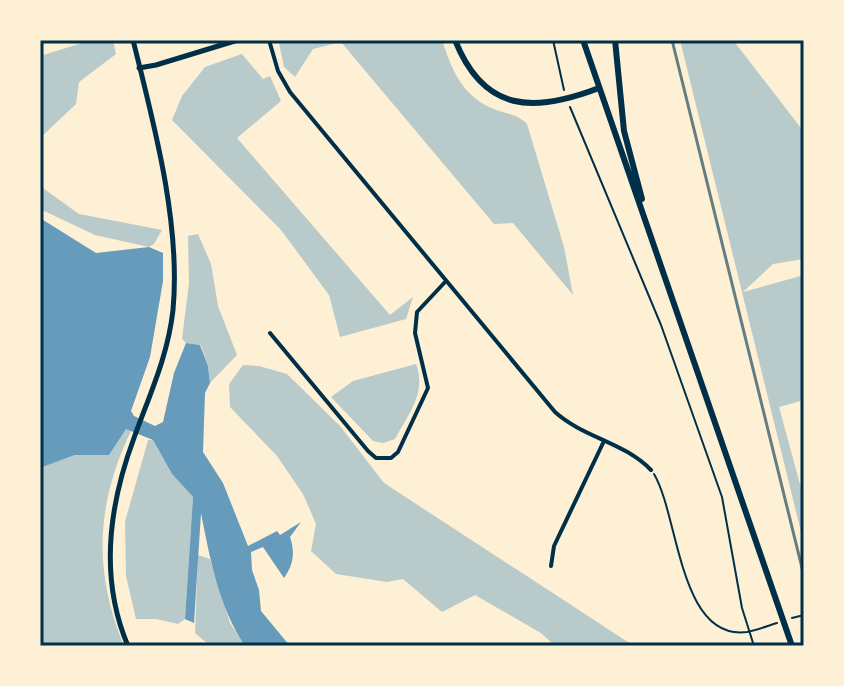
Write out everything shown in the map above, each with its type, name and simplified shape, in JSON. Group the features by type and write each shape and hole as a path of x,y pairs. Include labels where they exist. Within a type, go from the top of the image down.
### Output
{"main road":[{"path":"455,40 467,67 478,80 509,100 543,104 599,88"},
{"path":"583,40 792,646"},
{"path":"615,40 624,131 655,249"}],"street":[{"path":"128,646 114,601 110,551 117,491 168,342 175,278 172,223 133,40"},
{"path":"139,68 238,40"},
{"path":"269,40 278,71 290,92 555,412 579,430 631,453 651,470"},
{"path":"270,333 368,451 376,458 391,458 403,444 428,388 415,333 417,312 446,281"},
{"path":"551,566 554,546 604,441"}],"path":[{"path":"553,40 564,90"},
{"path":"570,107 661,325 718,484 727,515 747,632 754,646"},
{"path":"651,470 671,515 694,601 701,611 717,625 729,630 747,632 777,623"},
{"path":"791,619 804,615"}],"shaded area":[{"path":"92,40 113,40 116,54 79,82 76,104 40,138 40,56"},
{"path":"291,40 442,40 453,69 470,94 487,106 518,117 527,124 564,247 573,295 513,223 494,224 341,42 313,49 295,77 284,67 279,43"},
{"path":"680,40 733,40 804,132 804,259 773,264 743,292 804,275 804,400 779,407 804,499 804,544"},
{"path":"242,54 263,79 270,76 281,101 237,138 390,315 413,297 406,319 340,337 329,295 281,230 172,120 182,96 205,67"},
{"path":"40,186 79,214 162,230 149,247 95,235 40,209"},
{"path":"198,234 211,264 218,306 237,355 210,383 201,345 186,343 182,339 189,283 188,236"},
{"path":"416,364 418,394 395,439 383,443 373,441 331,397 353,381"},
{"path":"243,365 287,374 340,426 384,483 634,646 555,646 541,633 475,595 442,612 403,579 387,582 336,574 311,551 316,524 303,494 277,456 230,407 229,384"},
{"path":"126,428 131,431 111,485 103,538 107,591 124,646 40,646 40,468 75,455 109,455"},
{"path":"148,440 153,440 172,474 193,497 185,619 178,624 136,619 126,576 125,522"},
{"path":"198,555 210,559 230,623 245,646 210,646 195,633"}],"water":[{"path":"40,218 96,253 149,247 163,253 163,281 150,357 131,411 134,416 155,426 163,422 174,373 186,343 200,345 210,383 205,393 203,452 223,483 248,546 277,531 280,535 301,522 290,537 293,558 284,578 263,547 251,552 261,611 290,646 245,646 222,599 201,513 194,623 185,619 193,497 172,474 153,440 126,429 109,455 75,455 40,468"}],"railway":[{"path":"672,40 804,576"}]}
